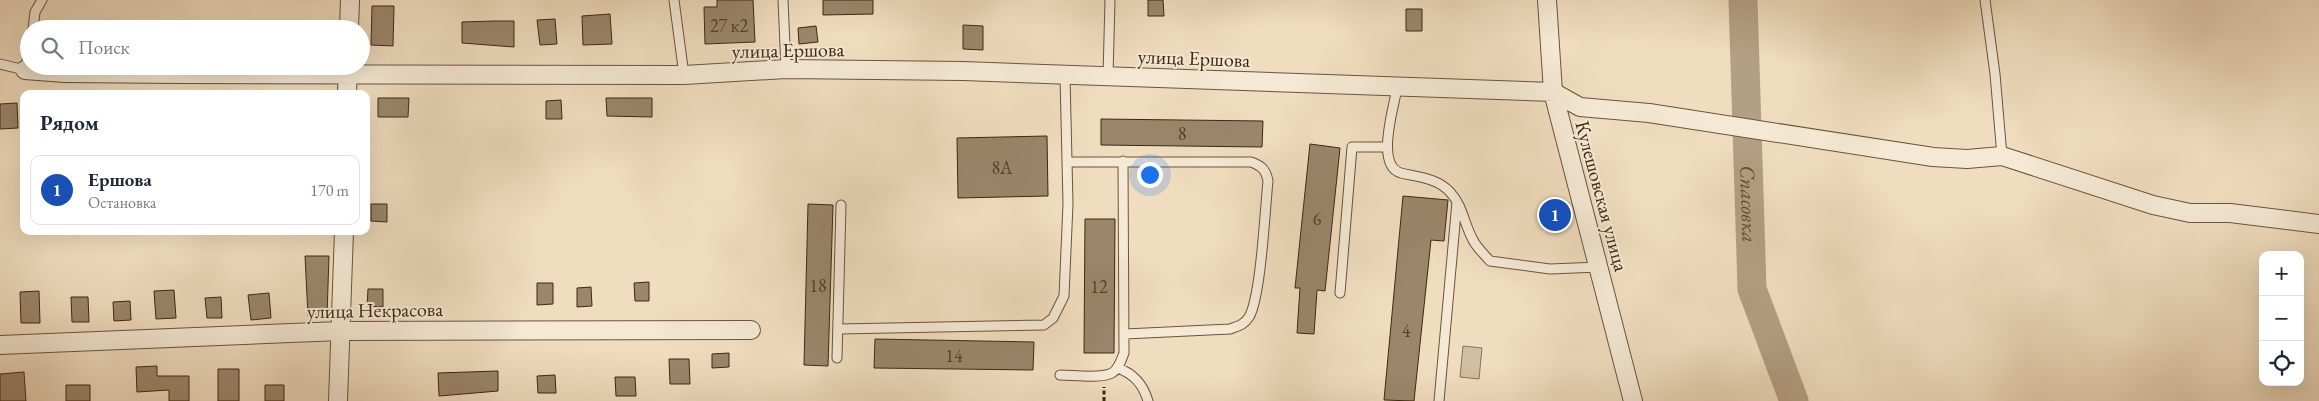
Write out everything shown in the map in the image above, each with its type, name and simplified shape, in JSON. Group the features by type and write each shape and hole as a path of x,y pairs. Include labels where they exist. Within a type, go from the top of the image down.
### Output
{"street":[{"path":"349,20 350,0"},
{"name":"Кулешовская улица","path":"1547,0 1552,92 1600,267 1633,401"},
{"name":"улица Ершова","path":"370,70 684,75 786,69 963,71 1397,88 1552,92"},
{"path":"347,90 348,75"},
{"path":"1552,92 1580,107 1649,113 1933,157 1968,160 2002,156 2153,205 2190,213 2230,213 2319,224"},
{"path":"338,401 344,235"},
{"name":"улица Некрасова","path":"0,345 341,331 751,330"}],"lane":[{"path":"34,20 35,12 42,0"},
{"path":"674,0 684,75"},
{"path":"783,0 786,69"},
{"path":"1108,76 1110,0"},
{"path":"1984,0 1995,74 2002,156"},
{"path":"0,64 20,62"},
{"path":"838,329 1044,325 1053,318 1064,296 1068,162 1065,76"},
{"path":"1397,88 1387,147 1388,161 1391,168 1400,173 1418,174 1446,187 1458,200 1473,241 1490,261 1550,269 1600,267"},
{"path":"1340,293 1352,147 1387,147"},
{"path":"1060,375 1104,375 1112,373 1118,368 1124,354 1123,161"},
{"path":"1068,162 1251,162 1261,166 1266,173 1268,181 1257,286 1250,316 1244,324 1230,329 1124,334"},
{"path":"1438,401 1458,200"},
{"path":"837,358 841,205"},
{"path":"1118,368 1127,371 1138,381 1148,401"}],"shaded area":[{"path":"1463,346 1482,348 1479,379 1460,377"}],"building":[{"path":"717,0 753,0 755,42 705,44 704,7 717,7"},
{"path":"823,0 873,0 873,14 823,15"},
{"path":"1148,0 1163,0 1164,16 1148,16"},
{"path":"372,6 394,6 393,46 371,45"},
{"path":"1406,9 1422,9 1422,31 1406,31"},
{"path":"610,14 612,44 583,45 582,16"},
{"path":"555,19 557,44 540,45 537,20"},
{"path":"514,21 514,47 462,43 462,22"},
{"path":"963,25 983,26 983,50 963,49"},
{"path":"816,26 818,42 799,44 798,28"},
{"path":"378,98 409,98 408,117 378,117"},
{"path":"606,98 652,98 652,117 607,116"},
{"path":"561,100 562,119 546,119 546,101"},
{"path":"17,103 18,128 0,129 0,104"},
{"path":"1101,119 1263,121 1262,147 1101,145"},
{"path":"1047,136 1048,196 958,198 957,138"},
{"path":"1310,144 1340,148 1325,291 1317,290 1314,334 1297,333 1300,288 1295,288"},
{"path":"1403,196 1448,200 1444,241 1431,240 1414,401 1384,400"},
{"path":"371,204 387,204 387,222 371,221"},
{"path":"808,204 833,205 828,366 804,365"},
{"path":"1085,219 1115,219 1114,353 1084,353"},
{"path":"305,256 329,256 327,316 308,316"},
{"path":"649,282 649,301 635,301 634,283"},
{"path":"537,283 553,283 553,304 537,305"},
{"path":"591,287 592,306 577,307 577,288"},
{"path":"368,289 383,289 383,307 367,306"},
{"path":"174,290 176,318 156,319 154,291"},
{"path":"39,291 40,323 21,323 20,292"},
{"path":"269,293 271,318 251,320 248,295"},
{"path":"71,297 88,297 89,322 72,322"},
{"path":"221,297 222,318 207,318 205,298"},
{"path":"130,301 131,320 114,321 113,302"},
{"path":"875,339 1034,342 1033,370 874,368"},
{"path":"729,353 729,367 712,368 712,354"},
{"path":"669,359 689,359 690,384 670,384"},
{"path":"157,366 157,376 189,376 189,401 169,401 169,390 137,392 136,367"},
{"path":"218,369 239,369 239,401 218,401"},
{"path":"498,371 498,391 439,396 438,373"},
{"path":"24,372 26,401 0,401 0,374"},
{"path":"555,375 556,393 538,393 537,376"},
{"path":"615,377 635,377 636,396 616,396"},
{"path":"66,385 90,385 90,401 66,401"},
{"path":"265,385 284,385 284,401 265,401"}],"waterway":[{"name":"Спасовка","path":"1743,0 1752,289 1794,401"}],"place":[{"name":"Ершова","path":"1555,215"}]}
